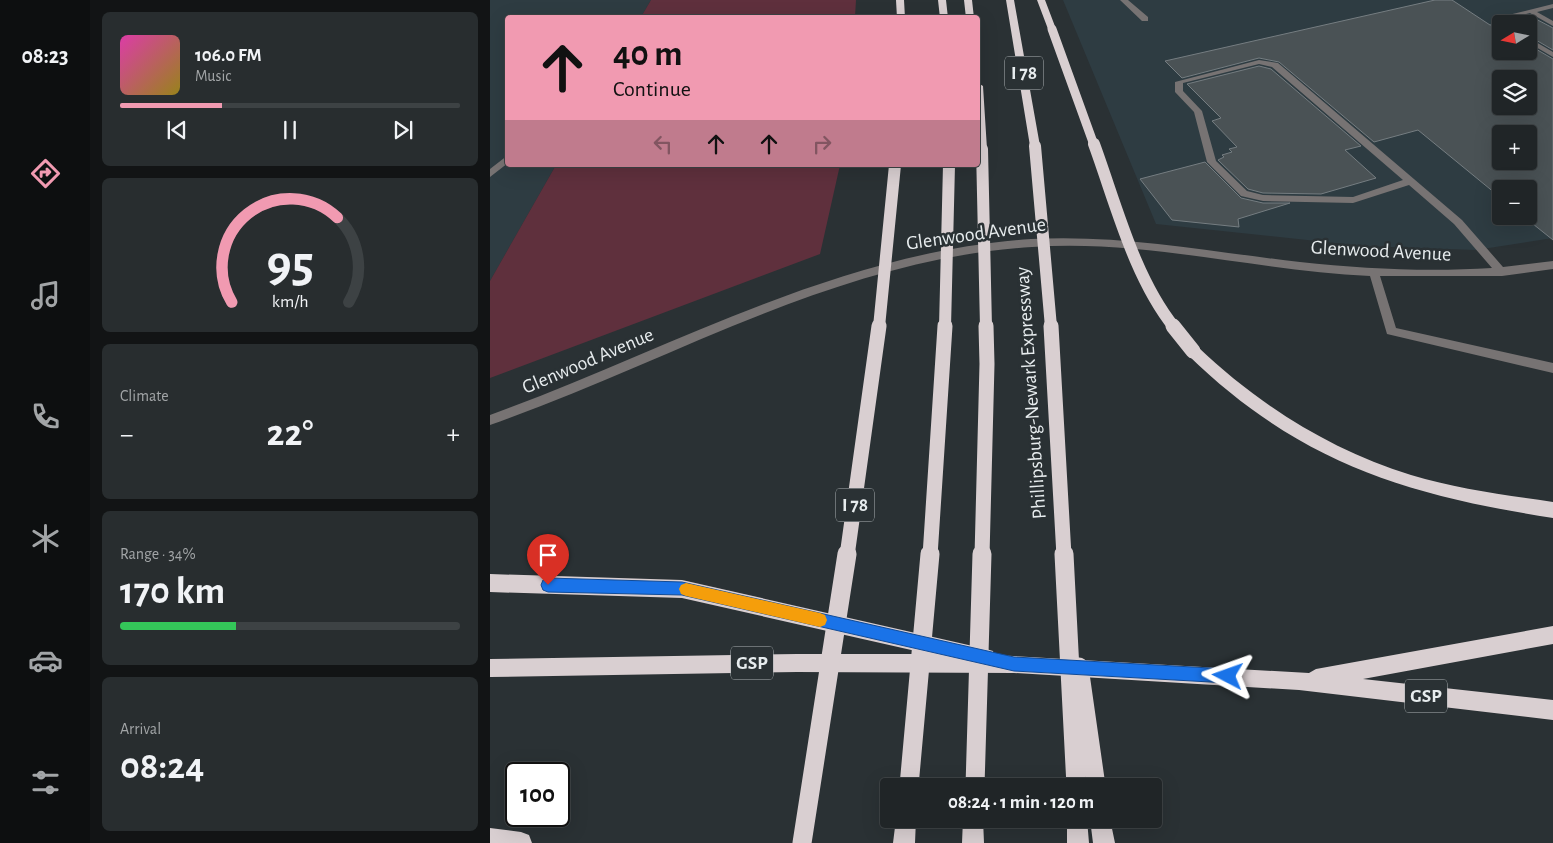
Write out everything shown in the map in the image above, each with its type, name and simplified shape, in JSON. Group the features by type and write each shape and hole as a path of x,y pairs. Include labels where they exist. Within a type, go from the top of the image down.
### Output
{"highway":[{"path":"900,0 901,15"},
{"path":"942,0 944,15"},
{"path":"968,0 970,15"},
{"name":"Phillipsburg-Newark Expressway","path":"1010,0 1035,146 1055,366 1076,778"},
{"path":"1042,0 1142,276 1162,312 1193,351 1229,386 1252,403 1304,435 1355,461 1411,482 1553,510"},
{"name":"Phillipsburg-Newark Expressway","path":"974,778 987,364 980,118"},
{"name":"I 78","path":"802,843 848,558 886,261 895,167"},
{"path":"910,778 931,538 939,414 948,249 948,167"},
{"path":"1066,576 1095,778"},
{"path":"490,584 682,588 1014,664"},
{"path":"1299,681 1553,635"},
{"name":"GSP","path":"490,668 788,663 1014,664 1299,681 1553,710"},
{"path":"904,843 905,828"},
{"path":"972,843 973,828"},
{"path":"1078,828 1078,843"},
{"path":"1102,828 1104,843"},
{"path":"490,840 521,843"}],"street":[{"path":"1124,0 1145,19"},
{"path":"1514,15 1553,6"},
{"path":"1531,11 1553,24"},
{"path":"1538,46 1553,55"},
{"path":"1411,181 1353,200 1263,198 1244,194 1212,162 1198,111 1179,92 1179,82 1259,62 1275,65 1411,181 1458,222 1502,272"},
{"path":"490,174 505,161"},
{"name":"Glenwood Avenue","path":"490,420 550,398 736,318 806,291 868,271 968,250 1034,243 1098,243 1182,250 1297,266 1374,273 1448,274 1502,272 1553,265"},
{"path":"1374,273 1391,331 1553,368"}],"shaded area":[{"path":"490,0 651,0 642,15 505,15 505,167 555,167 490,281"},
{"path":"651,0 856,0 855,15 642,15"},
{"path":"1063,0 1553,0 1553,238 1476,250 1363,246 1156,224"},
{"path":"555,167 840,167 820,254 490,378 490,281"}],"building":[{"path":"1435,0 1452,0 1492,25 1492,60 1538,60 1538,50 1553,59 1553,240 1534,225 1537,225 1537,180 1492,180 1492,191 1418,130 1374,142 1279,62 1259,58 1182,78 1165,61"},
{"path":"1538,20 1553,28 1553,50 1538,41"},
{"path":"1259,66 1271,69 1361,146 1345,150 1376,178 1321,194 1263,193 1248,189 1218,160 1224,157 1222,155 1232,152 1229,149 1237,147 1212,121 1221,118 1187,84"},
{"path":"1205,162 1241,198 1263,203 1290,203 1238,219 1239,227 1172,220 1140,179"}],"slow traffic":[{"path":"686,589 820,620"}],"route":[{"path":"548,585 682,588 1014,664 1228,676"}]}
